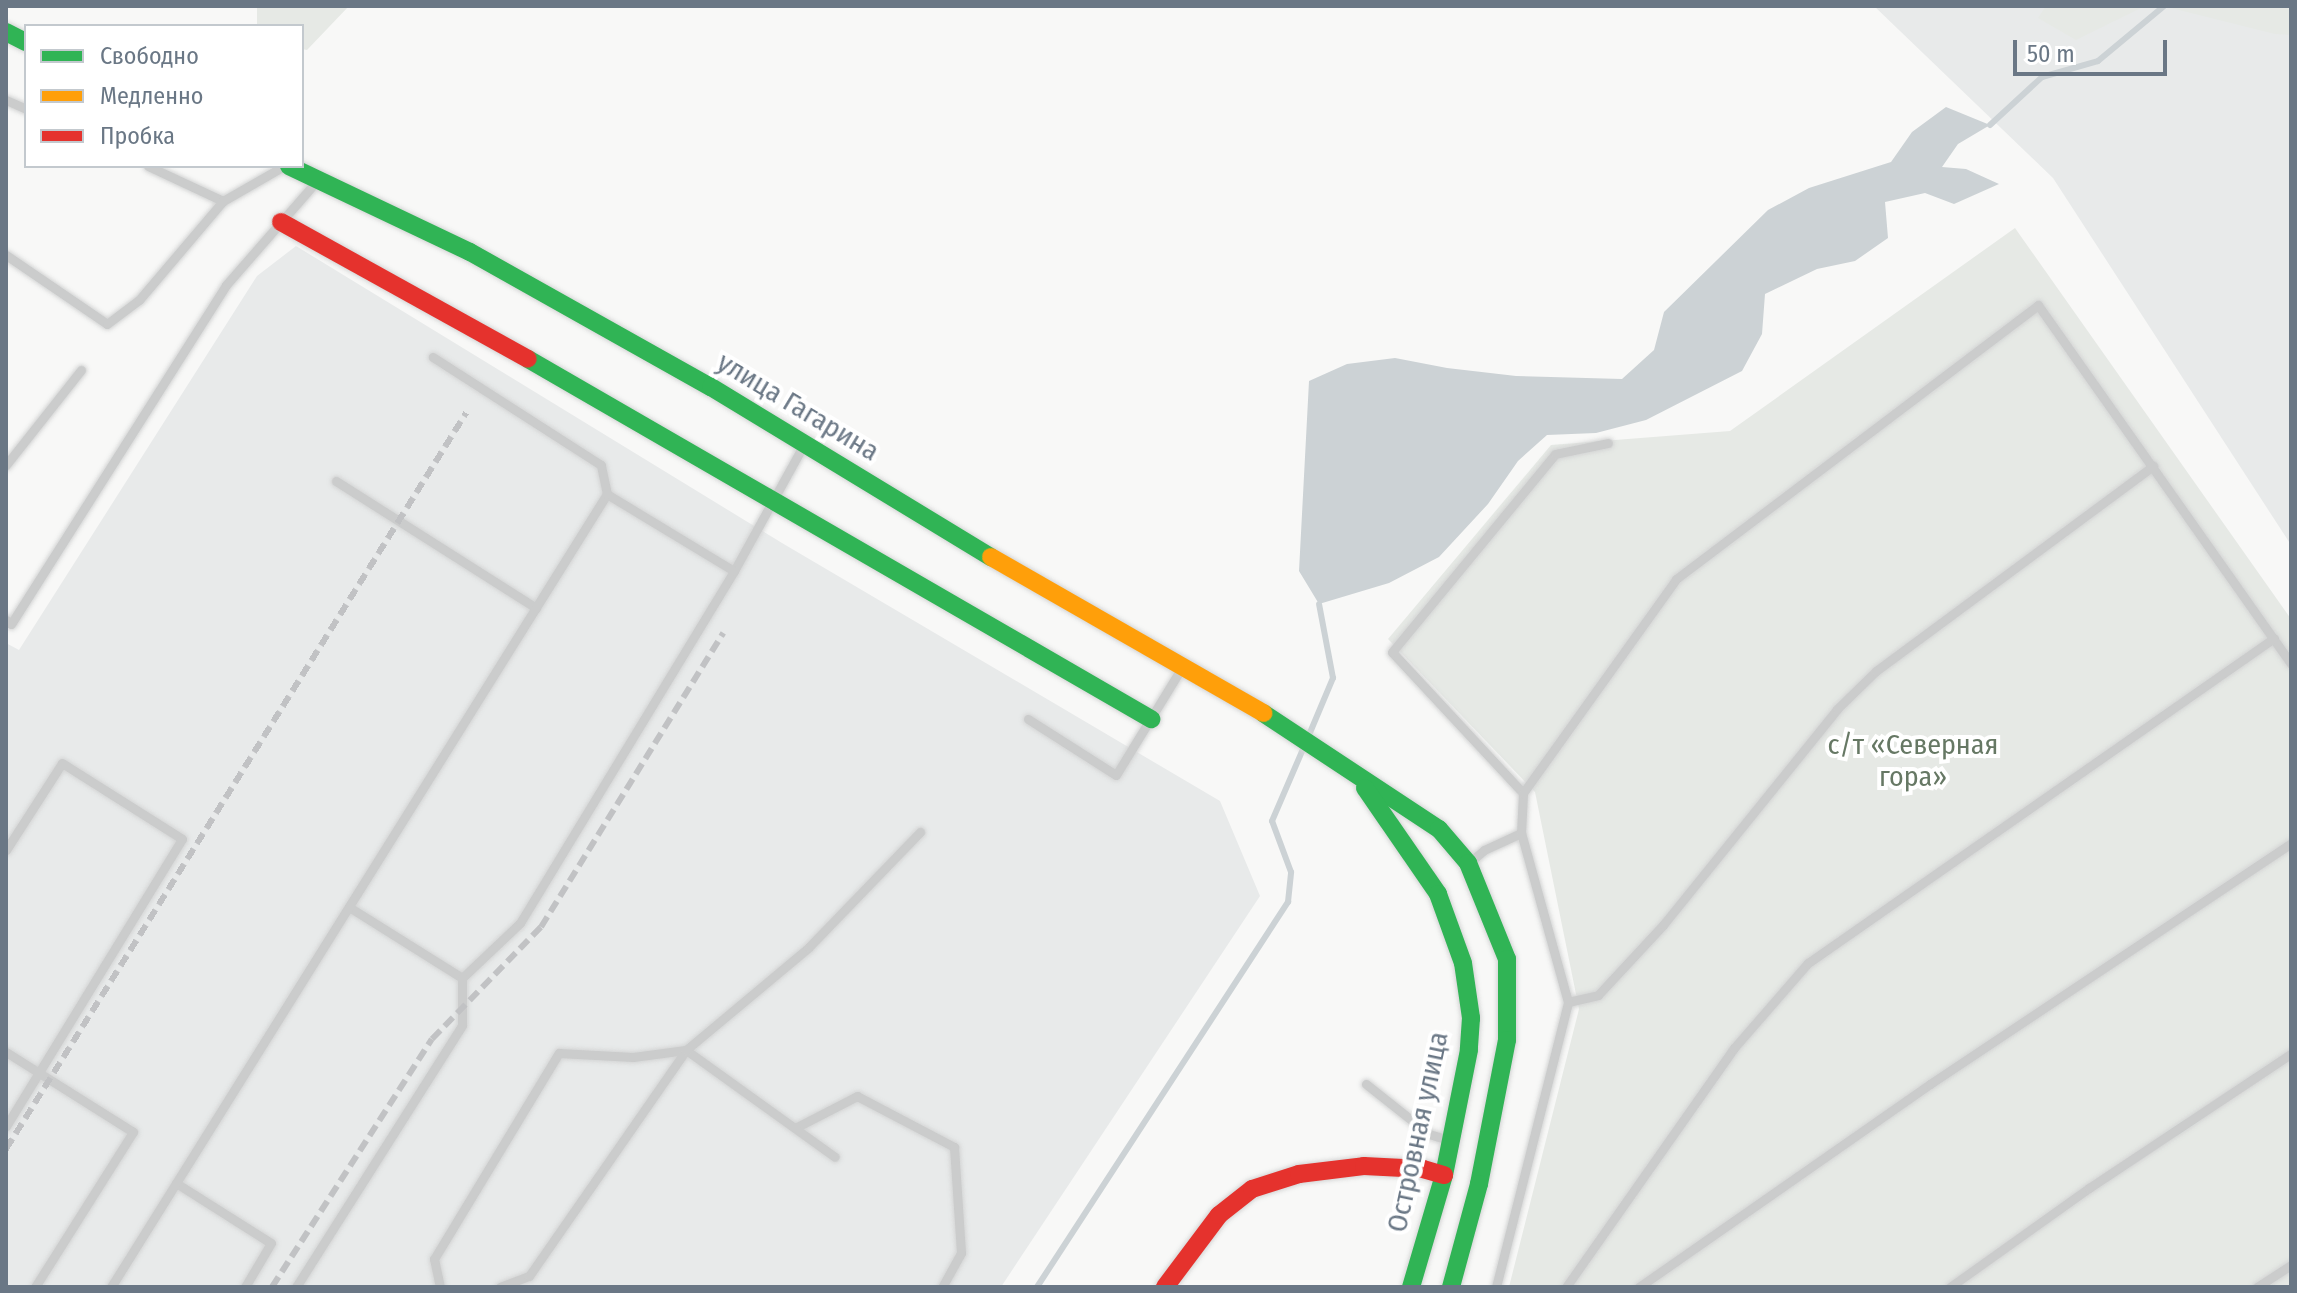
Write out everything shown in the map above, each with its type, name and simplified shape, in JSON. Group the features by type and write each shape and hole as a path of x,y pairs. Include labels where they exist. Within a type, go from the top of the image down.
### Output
{"main road":[{"path":"6,32 24,41"},
{"name":"улица Гагарина","path":"291,168 470,252 711,387 984,553 1268,716 1439,829 1468,863"},
{"path":"281,222 774,500 1151,719"},
{"name":"Островная улица","path":"1358,777 1438,894 1463,963 1471,1018 1469,1050 1444,1175 1411,1287"},
{"path":"1451,1287 1479,1184 1507,1040 1507,959 1468,863"},
{"path":"1165,1287 1219,1215 1252,1189 1299,1174 1364,1166 1423,1169 1444,1175"}],"lane":[{"path":"152,168 223,201"},
{"path":"6,255 107,324 139,300 223,201 283,168"},
{"path":"8,625 226,285 318,180"},
{"path":"1496,1287 1568,1002 1521,833 1523,793 1676,579 2038,305 2291,663"},
{"path":"111,1287 607,494 601,465 433,357"},
{"path":"6,465 81,370"},
{"path":"1523,793 1392,652 1555,454 1608,443"},
{"path":"296,1287 462,1025 462,978 520,923 734,571 805,444"},
{"path":"1568,1002 1598,995 1663,925 1837,709 1876,671 2153,466"},
{"path":"336,481 536,608"},
{"path":"607,494 734,571"},
{"path":"1566,1287 1734,1048 1808,963 2274,638"},
{"path":"1028,719 1116,775 1183,666"},
{"path":"6,850 62,763 182,839 6,1126"},
{"path":"500,1287 529,1276 686,1050 809,947 920,832"},
{"path":"1468,863 1484,850 1521,833"},
{"path":"1639,1287 1930,1084 2291,843"},
{"path":"349,907 462,978"},
{"path":"440,1287 434,1259 559,1053 633,1057 686,1050 835,1157"},
{"path":"6,1052 133,1132 35,1287"},
{"path":"1950,1287 2089,1188 2291,1054"},
{"path":"1366,1084 1429,1134 1449,1140"},
{"path":"795,1128 857,1096 954,1147 961,1253 942,1287"},
{"path":"176,1183 271,1243 245,1287"},
{"path":"2257,1287 2291,1265"}],"shaded area":[{"path":"1874,6 2291,6 2291,545 2053,178"},
{"path":"1946,107 1990,125 1958,144 1942,167 1966,169 1999,184 1954,204 1925,193 1885,202 1888,238 1855,261 1817,269 1765,294 1762,334 1742,371 1646,420 1596,433 1547,435 1518,461 1488,504 1439,557 1389,583 1319,604 1299,571 1309,381 1347,364 1395,358 1516,376 1622,379 1654,350 1664,312 1768,210 1809,188 1891,162 1912,132"},
{"path":"296,246 782,543 1220,801 1260,896 1001,1287 6,1287 6,643 19,650 257,276"}],"green space":[{"path":"257,6 349,6 307,50 304,49 304,24 257,24"},
{"path":"2046,6 2145,6 2076,40 2038,18"},
{"path":"2163,6 2291,6 2291,35 2275,34"},
{"name":"с/т «Северная гора»","path":"2015,228 2291,619 2291,1287 1509,1287 1579,1009 1535,792 1388,639 1551,445 1730,431"}],"waterway":[{"path":"1990,125 2042,77 2098,61 2164,6"},
{"path":"1309,735 1333,678 1319,604"},
{"path":"1037,1287 1288,902 1291,872 1272,821 1303,749"}],"railway":[{"path":"6,1149 466,413"},
{"path":"272,1287 432,1039 541,927 723,633"}],"traffic: fast":[{"path":"6,32 24,41"},
{"path":"293,168 470,252 711,387 991,557"},
{"path":"528,359 1151,719"},
{"path":"1263,713 1439,829 1468,863 1507,959 1507,1040 1479,1184 1451,1287"},
{"path":"1365,788 1438,894 1463,963 1471,1018 1469,1050 1444,1175 1411,1287"}],"traffic: slow":[{"path":"991,557 1263,713"}],"traffic: jam":[{"path":"281,222 528,359"},
{"path":"1165,1287 1219,1215 1252,1189 1299,1174 1364,1166 1423,1169 1444,1175"}]}
